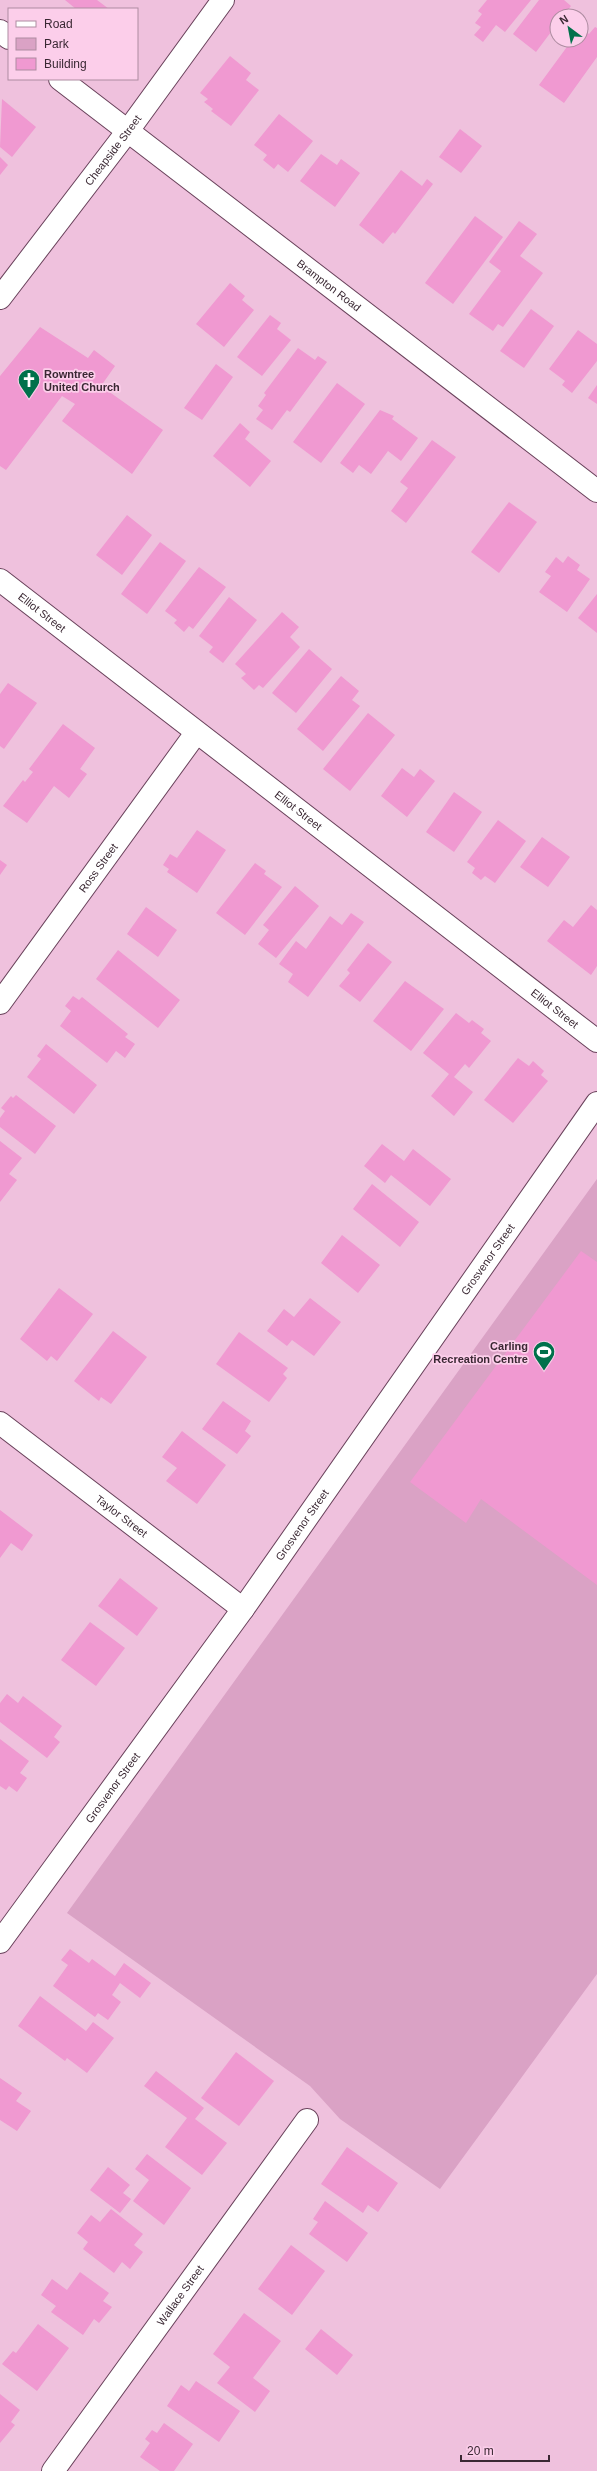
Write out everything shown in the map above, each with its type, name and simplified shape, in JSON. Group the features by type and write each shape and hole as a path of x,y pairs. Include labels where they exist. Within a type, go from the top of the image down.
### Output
{"street":[{"name":"Cheapside Street","path":"0,298 127,132 223,0"},
{"path":"0,31 8,37"},
{"name":"Brampton Road","path":"61,80 127,132 597,491"},
{"name":"Elliot Street","path":"0,580 196,734 597,1041"},
{"name":"Ross Street","path":"0,1003 196,734"},
{"name":"Grosvenor Street","path":"0,1942 243,1609 597,1103"},
{"name":"Taylor Street","path":"0,1423 243,1609"},
{"name":"Wallace Street","path":"53,2471 307,2120"}],"green space":[{"path":"597,1179 597,1974 440,2189 340,2119 310,2086 67,1913"}],"building":[{"path":"65,0 97,0 108,8 75,8"},
{"path":"487,0 531,0 505,32 496,25 483,42 474,35 481,27 475,23 482,14 478,11"},
{"path":"539,0 564,0 571,6 569,8 549,8 549,35 536,52 513,34"},
{"path":"595,27 597,28 597,57 564,103 539,85 566,48 589,48 589,34"},
{"path":"230,56 251,73 246,80 259,90 231,126 211,111 213,109 204,102 208,99 200,93"},
{"path":"2,99 36,127 12,157 0,147"},
{"path":"279,114 313,141 288,172 278,164 274,169 263,160 267,155 254,145"},
{"path":"460,129 482,146 461,173 439,157"},
{"path":"321,154 337,165 341,159 360,173 335,207 300,181"},
{"path":"0,157 8,165 0,175"},
{"path":"401,170 422,186 427,179 433,184 395,234 393,232 383,244 359,225"},
{"path":"475,216 503,237 453,304 425,283"},
{"path":"519,221 537,234 520,256 543,273 503,327 498,324 493,331 469,314 501,271 489,262"},
{"path":"230,283 245,296 242,300 254,310 224,347 196,324"},
{"path":"531,309 554,326 524,368 500,351"},
{"path":"270,315 281,323 277,329 291,340 262,376 237,357"},
{"name":"Rowntree United Church","path":"40,327 88,358 94,350 115,366 101,386 163,430 132,474 62,421 75,404 62,396 6,470 0,466 0,376"},
{"path":"578,330 597,344 597,361 572,393 562,385 565,381 549,369"},
{"path":"298,348 315,360 318,356 327,362 290,412 287,410 272,430 256,419 263,410 258,406 266,395 264,393"},
{"path":"216,364 233,377 202,420 184,408"},
{"path":"337,383 365,404 321,463 293,442"},
{"path":"597,385 597,404 588,398"},
{"path":"380,410 394,416 392,419 418,438 401,461 388,451 371,474 359,465 353,473 340,463"},
{"path":"240,423 250,432 245,439 271,461 250,487 213,456"},
{"path":"432,440 456,457 406,523 391,511 408,488 400,482"},
{"path":"509,502 537,522 499,573 471,552"},
{"path":"127,515 152,535 122,575 96,555"},
{"path":"160,542 186,561 147,614 121,594"},
{"path":"568,556 580,565 577,570 590,579 567,612 539,592 551,576 545,572 556,557 563,563"},
{"path":"199,567 226,587 193,629 189,626 184,632 174,623 177,620 165,611"},
{"path":"597,594 597,633 578,618"},
{"path":"229,597 257,620 223,663 209,652 213,647 199,636"},
{"path":"282,612 299,627 290,637 300,647 263,688 259,685 254,690 241,678 246,674 235,664"},
{"path":"309,649 332,669 296,713 272,693"},
{"path":"341,676 359,691 352,700 360,706 323,751 297,729"},
{"path":"8,683 37,703 4,749 0,746 0,694"},
{"path":"368,713 395,735 350,791 323,769"},
{"path":"63,724 95,748 80,769 87,774 69,798 54,786 27,823 3,806 23,780 25,782 33,772 29,769"},
{"path":"402,768 414,777 420,769 435,781 407,817 381,796"},
{"path":"454,792 482,812 454,852 426,832"},
{"path":"498,820 526,841 495,883 485,876 481,880 472,873 475,868 467,862"},
{"path":"197,830 226,850 197,893 167,872 169,869 163,865 170,854 177,858"},
{"path":"542,837 570,857 548,887 520,867"},
{"path":"0,860 7,865 0,875"},
{"path":"255,863 266,871 264,874 282,887 245,935 216,913"},
{"path":"295,886 319,906 276,958 258,944 269,930 263,925"},
{"path":"591,905 597,910 597,966 591,975 547,941 564,920 573,927"},
{"path":"146,907 177,930 158,957 127,934"},
{"path":"351,913 364,922 308,997 288,982 293,974 279,964 296,941 306,949 330,916 342,925"},
{"path":"368,943 392,962 360,1002 339,986 350,973 347,970"},
{"path":"118,950 180,1000 158,1028 96,979"},
{"path":"405,981 444,1009 411,1051 373,1021"},
{"path":"73,996 79,1000 82,997 128,1034 125,1037 135,1044 125,1058 116,1051 107,1063 60,1026 71,1011 65,1006"},
{"path":"456,1013 469,1023 472,1020 484,1029 481,1033 491,1041 469,1068 465,1064 454,1077 473,1092 454,1116 431,1096 449,1074 423,1053"},
{"path":"46,1044 97,1085 74,1114 27,1077 41,1059 37,1056"},
{"path":"518,1058 529,1066 533,1061 544,1071 541,1075 548,1081 513,1123 484,1100"},
{"path":"16,1095 56,1126 35,1154 0,1127 0,1118 5,1111 1,1108 11,1096 13,1098"},
{"path":"0,1141 22,1158 9,1174 17,1180 0,1202"},
{"path":"382,1144 404,1161 413,1149 451,1179 430,1206 391,1175 385,1183 364,1166"},
{"path":"372,1184 419,1222 400,1247 353,1209"},
{"path":"342,1235 380,1265 358,1293 321,1263"},
{"name":"Carling Recreation Centre","path":"581,1251 597,1262 597,1585 481,1499 466,1523 410,1482"},
{"path":"59,1288 93,1314 57,1361 51,1356 47,1361 20,1339"},
{"path":"310,1298 341,1322 314,1356 292,1340 287,1346 267,1331 284,1309 294,1317"},
{"path":"113,1331 147,1357 111,1404 101,1397 99,1401 74,1381"},
{"path":"239,1332 288,1368 283,1374 287,1378 269,1402 216,1364"},
{"path":"223,1401 251,1421 245,1431 251,1436 237,1454 202,1429"},
{"path":"182,1431 226,1465 197,1504 166,1481 177,1468 162,1457"},
{"path":"0,1510 33,1535 22,1551 11,1543 0,1558"},
{"path":"120,1578 158,1608 137,1636 98,1606"},
{"path":"90,1622 125,1648 96,1686 61,1660"},
{"path":"7,1694 18,1703 23,1696 62,1726 54,1737 60,1742 47,1758 0,1722 0,1703"},
{"path":"0,1739 29,1761 20,1773 27,1778 17,1792 9,1786 6,1790 0,1786"},
{"path":"70,1949 89,1963 92,1959 115,1976 124,1963 151,1983 140,1998 120,1983 112,1995 121,2002 108,2020 98,2013 95,2017 53,1986 68,1965 61,1960"},
{"path":"40,1996 86,2031 93,2022 114,2038 87,2073 67,2058 65,2061 18,2026"},
{"path":"236,2052 274,2081 239,2126 201,2098"},
{"path":"156,2071 204,2108 195,2119 227,2143 202,2175 165,2147 187,2118 144,2086"},
{"path":"0,2078 22,2093 16,2101 31,2111 17,2131 0,2120"},
{"path":"347,2147 398,2183 378,2212 368,2205 363,2213 321,2184"},
{"path":"147,2154 191,2188 164,2225 133,2201 149,2180 135,2169"},
{"path":"108,2167 130,2185 123,2193 131,2199 120,2213 90,2190"},
{"path":"325,2201 368,2233 347,2262 309,2234 318,2222 313,2219"},
{"path":"111,2209 143,2234 134,2245 143,2252 130,2269 122,2262 114,2273 83,2249 88,2242 77,2233 91,2215 100,2222"},
{"path":"291,2245 325,2271 292,2315 258,2289"},
{"path":"80,2272 109,2293 103,2301 112,2307 99,2323 94,2319 83,2335 51,2312 56,2306 41,2295 52,2279 67,2290"},
{"path":"244,2313 281,2341 253,2378 270,2391 255,2412 217,2383 230,2367 213,2354"},
{"path":"38,2324 69,2348 37,2391 2,2364 13,2351 16,2353"},
{"path":"321,2329 353,2355 337,2375 305,2349"},
{"path":"196,2381 240,2411 219,2442 167,2406 181,2385 189,2391"},
{"path":"0,2394 20,2410 11,2422 15,2425 0,2443"},
{"path":"164,2423 193,2444 174,2471 160,2471 140,2457 150,2443 145,2439 152,2430 157,2433"}],"place":[{"name":"Rowntree United Church","path":"29,400"},
{"name":"Carling Recreation Centre","path":"544,1372"}]}
